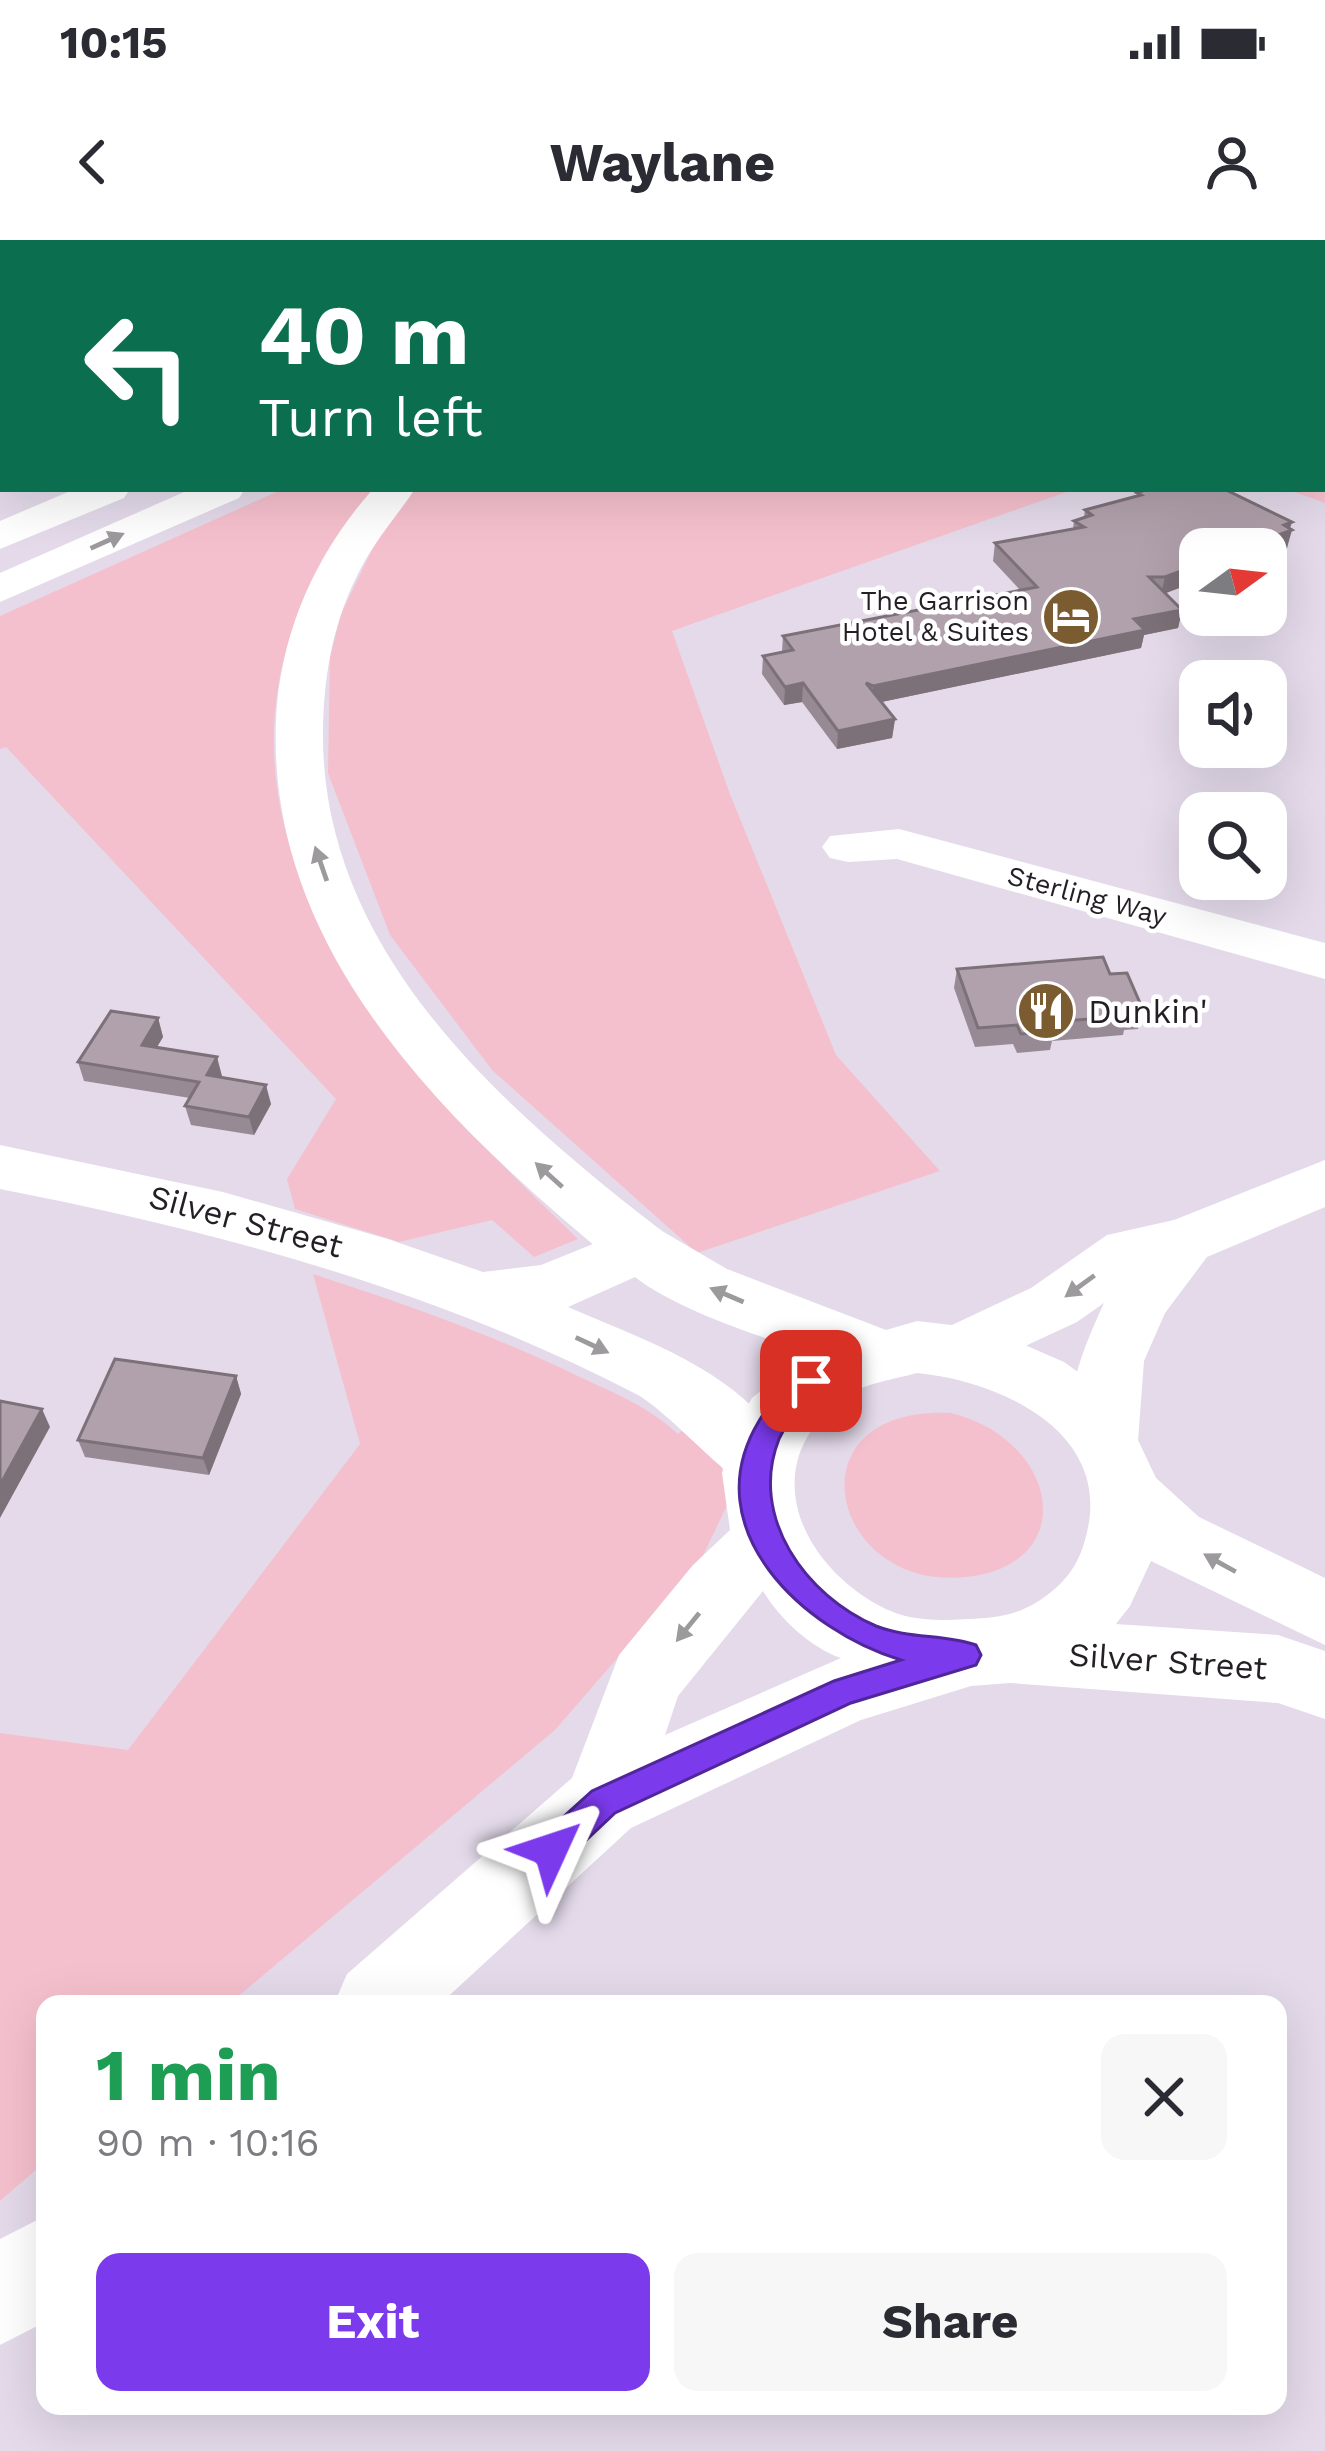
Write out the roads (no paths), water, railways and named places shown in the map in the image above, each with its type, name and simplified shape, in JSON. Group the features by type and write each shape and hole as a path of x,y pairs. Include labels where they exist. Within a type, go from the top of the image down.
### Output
{"main road":[{"path":"0,536 103,492"},
{"path":"0,589 218,492"},
{"path":"392,492 336,573 305,660 297,758 318,857 366,964 402,1020 448,1076 550,1177 640,1248 704,1286 875,1353"},
{"name":"Sterling Way","path":"848,847 899,844 1325,961"},
{"name":"Silver Street","path":"0,1167 167,1197 347,1247 485,1296 672,1382 719,1418 758,1461"},
{"path":"960,1350 1054,1305 1129,1252 1186,1241 1325,1182"},
{"path":"387,1995 604,1802 845,1691 1064,1627 1104,1590 1125,1543 1114,1467 1111,1361 1137,1302 1186,1241"},
{"name":"Silver Street","path":"485,1296 550,1288 640,1248"},
{"path":"987,1653 916,1651 866,1636 824,1610 790,1579 767,1541 756,1501 758,1461 768,1430 786,1404 811,1381 875,1353 917,1347 960,1350 1003,1362 1078,1408 1114,1467 1174,1538 1325,1613"},
{"path":"604,1802 646,1678 719,1588 767,1541"},
{"name":"Silver Street","path":"987,1653 1278,1669 1325,1685"},
{"path":"0,2298 36,2270"}],"place":[{"name":"The Garrison Hotel & Suites","path":"1071,617"},
{"name":"Dunkin'","path":"1046,1011"}]}
